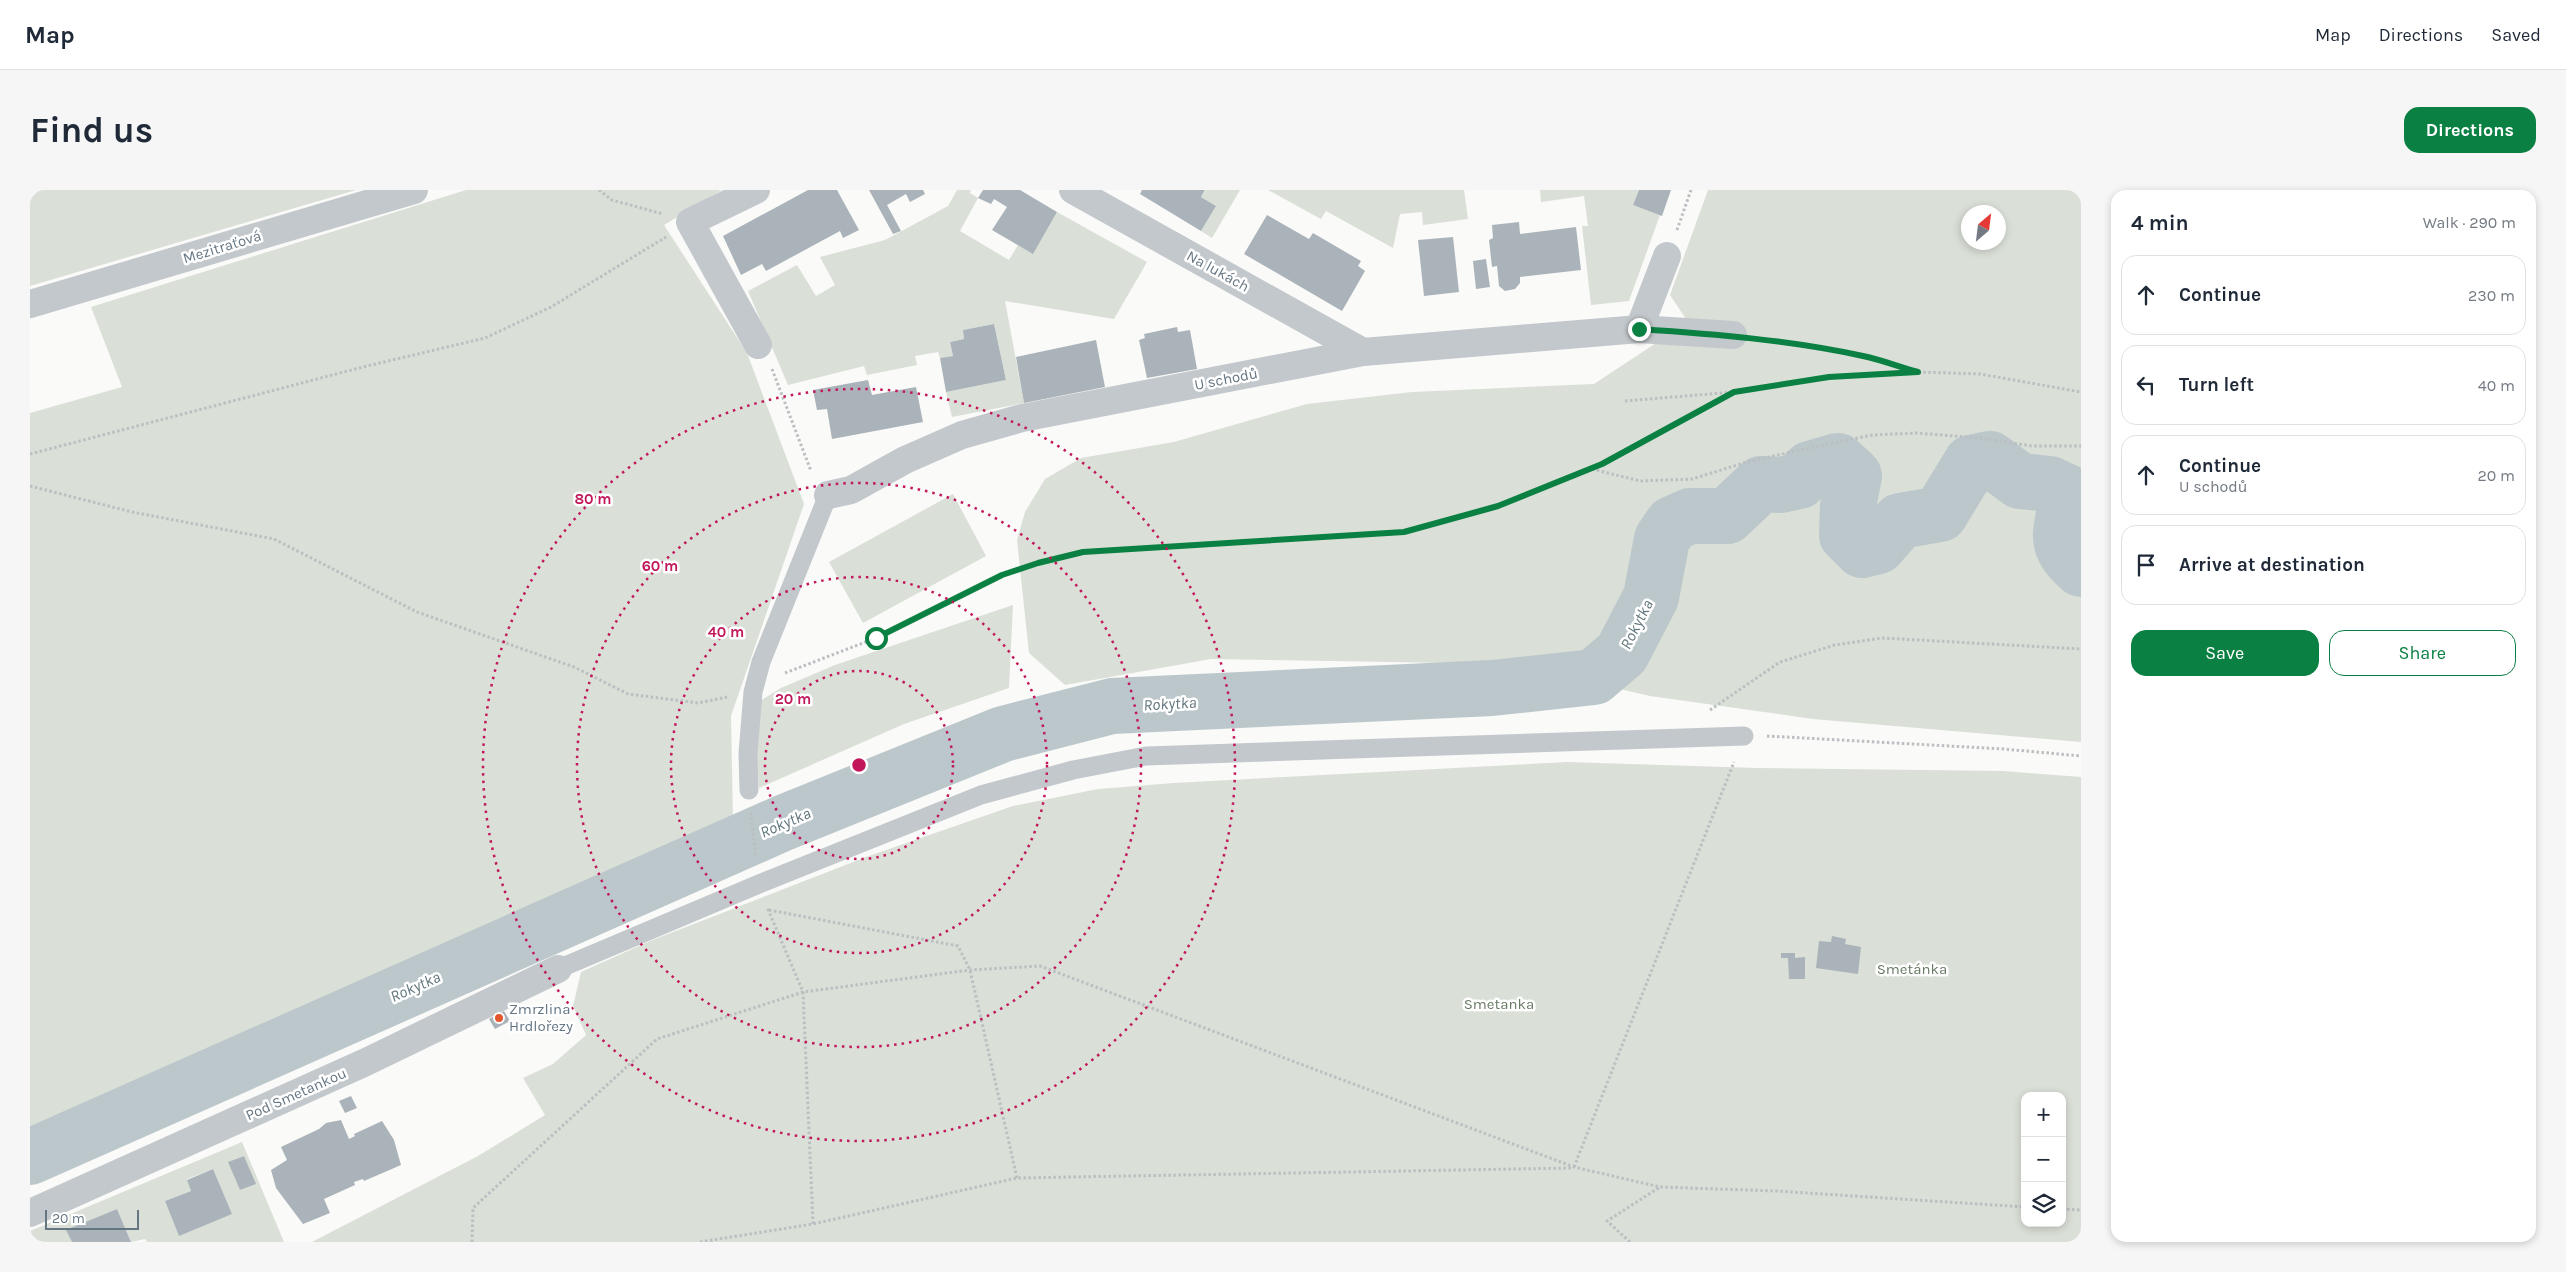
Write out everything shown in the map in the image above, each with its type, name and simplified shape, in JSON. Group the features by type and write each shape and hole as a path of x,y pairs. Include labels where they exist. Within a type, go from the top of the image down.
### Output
{"street":[{"name":"Mezitraťová","path":"30,304 414,190"},
{"path":"756,190 690,222 758,345"},
{"name":"Na lukách","path":"1073,190 1363,352"},
{"path":"1639,329 1667,256"},
{"name":"U schodů","path":"828,495 851,490 905,460 970,432 1022,418 1363,352 1639,329 1732,336"},
{"name":"Pod Smetankou","path":"30,1213 366,1062 558,969"}],"lane":[{"path":"749,790 748,753 753,692 761,662 828,495"},
{"path":"558,969 760,884 981,795 1073,770 1146,756 1744,736"}],"path":[{"path":"599,190 612,200 690,222"},
{"path":"1686,204 1691,190"},
{"path":"30,454 363,367 485,338 551,307 690,222"},
{"path":"1732,336 1864,356 1918,372"},
{"path":"758,345 770,365 815,482 828,495"},
{"path":"1625,401 1734,392 1829,377 1918,372 1980,374 2081,392"},
{"path":"30,486 132,512 274,539 417,612 574,668 628,694 698,702 753,692 774,678 876,638 1002,575 1038,563 1083,552 1404,532 1498,506 1591,468 1734,392"},
{"path":"1591,468 1640,481 1692,479 1747,462 1823,444 1873,435 1908,434 1980,438 2032,446 2081,446"},
{"path":"1672,739 1742,687 1780,662 1835,645 1882,638 2081,650"},
{"path":"1574,1168 1744,736 1775,736 2004,749 2081,756"},
{"path":"749,790 760,884 768,910 803,992 813,1224"},
{"path":"768,910 958,946 970,970 1017,1178"},
{"path":"472,1242 472,1208 657,1039 803,992 970,970 1040,966 1574,1168 1660,1187 1776,1191 2021,1207"},
{"path":"700,1242 813,1224 1017,1178 1574,1168"},
{"path":"1630,1242 1607,1221 1660,1187"},
{"path":"2066,1209 2081,1210"}],"green space":[{"path":"30,190 356,190 30,286"},
{"path":"466,190 722,190 664,225 747,353 804,504 731,716 733,820 30,1127 30,413 122,387 91,307"},
{"path":"957,190 971,190 970,193 978,198 960,231 1009,260 1018,245 1033,253 1057,212 1147,262 1114,319 1005,301 1024,403 952,417 946,392 1006,380 994,324 963,330 964,339 950,342 953,356 940,358 938,352 915,356 917,365 867,375 864,366 788,385 748,291 797,265 816,296 835,285 820,257 885,240 948,206"},
{"path":"1206,190 1240,190 1212,238 1201,231 1216,206 1201,197"},
{"path":"1268,190 1464,190 1468,219 1423,225 1422,212 1400,214 1393,248 1326,211 1321,219"},
{"path":"1540,190 1639,190 1633,205 1660,215 1629,301 1591,305 1582,226 1588,226 1584,196 1541,202"},
{"path":"1708,190 2081,190 2081,742 1813,719 1650,696 1512,664 1211,659 1065,685 1029,653 1017,540 1025,512 1045,479 1081,458 1174,442 1307,404 1412,392 1594,384 1688,322 1670,295"},
{"path":"953,494 986,556 863,623 829,562"},
{"path":"1013,605 1009,688 904,724 759,788 754,714 760,701 781,688 835,665"},
{"name":"Smetanka","path":"1567,762 1756,768 2003,771 2081,777 2081,1242 312,1242 478,1156 545,1115 523,1078 553,1064 586,1035 573,1006 581,972 650,941 866,857 1013,806 1098,789 1174,783"},
{"path":"242,1142 284,1242 147,1242 145,1239 131,1242 117,1209 67,1230 72,1242 30,1242 30,1231","holes":["244,1156 255,1184 240,1190 229,1162","213,1169 231,1214 179,1235 165,1201 191,1191 187,1179"]}],"building":[{"path":"808,190 837,190 859,230 843,238 840,231 766,271 762,264 741,275 723,236"},
{"path":"869,190 923,190 925,194 910,202 906,194 887,205 901,231 893,234"},
{"path":"983,190 1020,190 1057,212 1033,254 992,230 1007,207 994,199 991,204 978,198"},
{"path":"1142,190 1205,190 1201,197 1216,206 1201,231 1140,194"},
{"path":"1639,190 1671,190 1662,216 1633,205"},
{"path":"1267,215 1309,239 1313,233 1361,261 1358,266 1365,271 1342,311 1244,254"},
{"path":"1519,222 1520,234 1576,227 1581,270 1520,277 1520,283 1515,289 1505,291 1499,286 1497,266 1492,267 1489,240 1493,238 1492,225"},
{"path":"1453,237 1459,292 1424,296 1418,240"},
{"path":"1486,259 1490,287 1476,289 1473,261"},
{"path":"994,324 1006,380 946,392 940,358 953,356 950,342 964,339 963,330"},
{"path":"1177,327 1178,332 1190,330 1197,369 1147,378 1139,340 1145,338 1144,334"},
{"path":"1096,340 1105,387 1024,403 1016,357"},
{"path":"868,380 872,395 916,387 923,422 832,439 827,409 817,410 813,390"},
{"path":"1832,936 1846,939 1845,944 1861,947 1858,974 1816,968 1819,941 1831,942"},
{"path":"1781,953 1795,953 1795,958 1805,957 1805,979 1789,979 1788,958 1781,958"},
{"path":"504,1011 510,1021 495,1029 489,1019"},
{"path":"351,1096 357,1108 345,1113 339,1101"},
{"path":"341,1120 349,1139 355,1136 354,1134 382,1121 394,1140 401,1165 364,1181 363,1179 354,1182 355,1185 324,1199 330,1213 303,1224 276,1188 271,1170 287,1160 281,1147 319,1129 326,1123"},
{"path":"244,1156 256,1184 240,1190 228,1162"},
{"path":"213,1169 232,1214 179,1236 165,1201 191,1191 187,1180"},
{"path":"117,1209 131,1242 72,1242 66,1230"}],"waterway":[{"name":"Rokytka","path":"30,1157 783,823 1003,734 1112,706 1492,688 1594,677 1622,653 1651,597 1662,539 1672,524 1690,516 1727,516 1761,484 1781,485 1799,481 1810,469 1838,461 1854,476 1848,506 1847,535 1862,550 1878,546 1900,521 1940,514 1971,463 1990,459 2020,481 2050,484 2065,491 2061,541 2070,559 2081,569"}],"place":[{"name":"Zmrzlina Hrdlořezy","path":"499,1018"}],"route":[{"path":"876,638 1002,575 1038,563 1083,552 1404,532 1498,506 1602,464 1734,392 1829,377 1918,372 1864,356 1798,345 1732,336 1639,329"}],"park label":[{"name":"Smetánka","path":"1912,969"}]}
